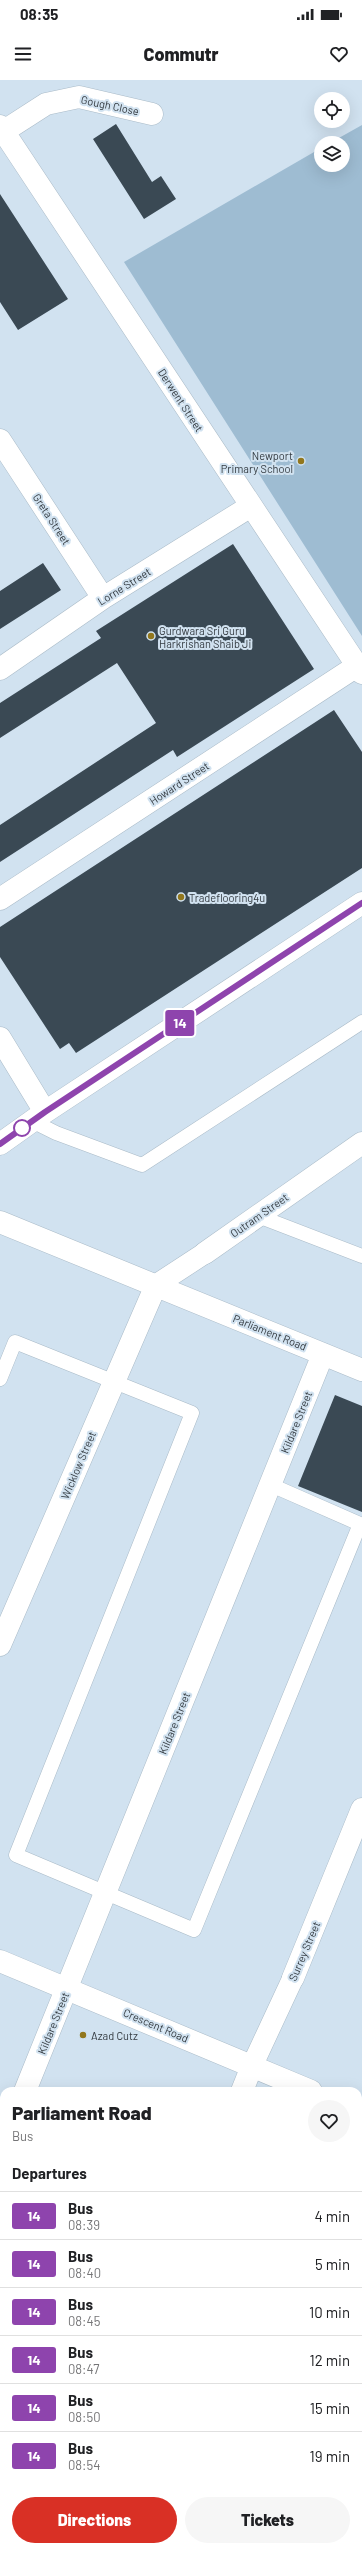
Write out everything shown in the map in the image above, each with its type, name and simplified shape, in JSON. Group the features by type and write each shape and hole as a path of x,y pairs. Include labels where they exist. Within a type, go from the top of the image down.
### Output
{"street":[{"name":"Gough Close","path":"2,129 46,104 79,97 152,114"},
{"name":"Derwent Street","path":"2,129 360,670"},
{"name":"Greta Street","path":"0,440 103,598"},
{"name":"Lorne Street","path":"0,669 103,598 251,506"},
{"name":"Howard Street","path":"0,899 360,670"},
{"path":"0,1144 38,1116 362,903"},
{"path":"0,1038 38,1116"},
{"name":"Outram Street","path":"156,1285 205,1253 362,1143"},
{"name":"Parliament Road","path":"0,1222 362,1370"},
{"name":"Wicklow Street","path":"0,1645 156,1285"},
{"name":"Kildare Street","path":"27,2087 323,1354"},
{"name":"Surrey Street","path":"244,2087 293,1978 362,1809"},
{"name":"Crescent Road","path":"0,1961 302,2087"}],"lane":[{"path":"38,1116 56,1133 142,1166 362,1022"},
{"path":"258,1216 361,1255"},
{"path":"0,1379 15,1342 192,1413 16,1855 194,1930 360,1524 271,1485"}],"shaded area":[{"name":"Newport Primary School","path":"362,125 362,636 124,262 314,152 314,172 350,172 350,136 342,136"}],"building":[{"path":"116,124 152,182 161,176 176,199 144,219 93,139"},
{"path":"0,194 68,299 18,330 0,302"},
{"path":"233,544 314,669 177,757 173,750 0,862 0,825 156,723 117,663 0,738 0,703 101,638 96,631"},
{"path":"43,563 61,590 0,629 0,591"},
{"name":"Tradeflooring4u","path":"334,710 362,752 362,868 76,1053 69,1043 60,1049 0,957 0,927"},
{"path":"335,1395 362,1406 362,1512 298,1486"}],"bus line":[{"name":"14","path":"0,1144 45,1112 362,903"}],"place":[{"name":"Newport Primary School","path":"301,461"},
{"name":"Gurdwara Sri Guru Harkrishan Shaib Ji","path":"151,636"},
{"name":"Tradeflooring4u","path":"181,897"},
{"name":"Azad Cutz","path":"83,2035"}]}
